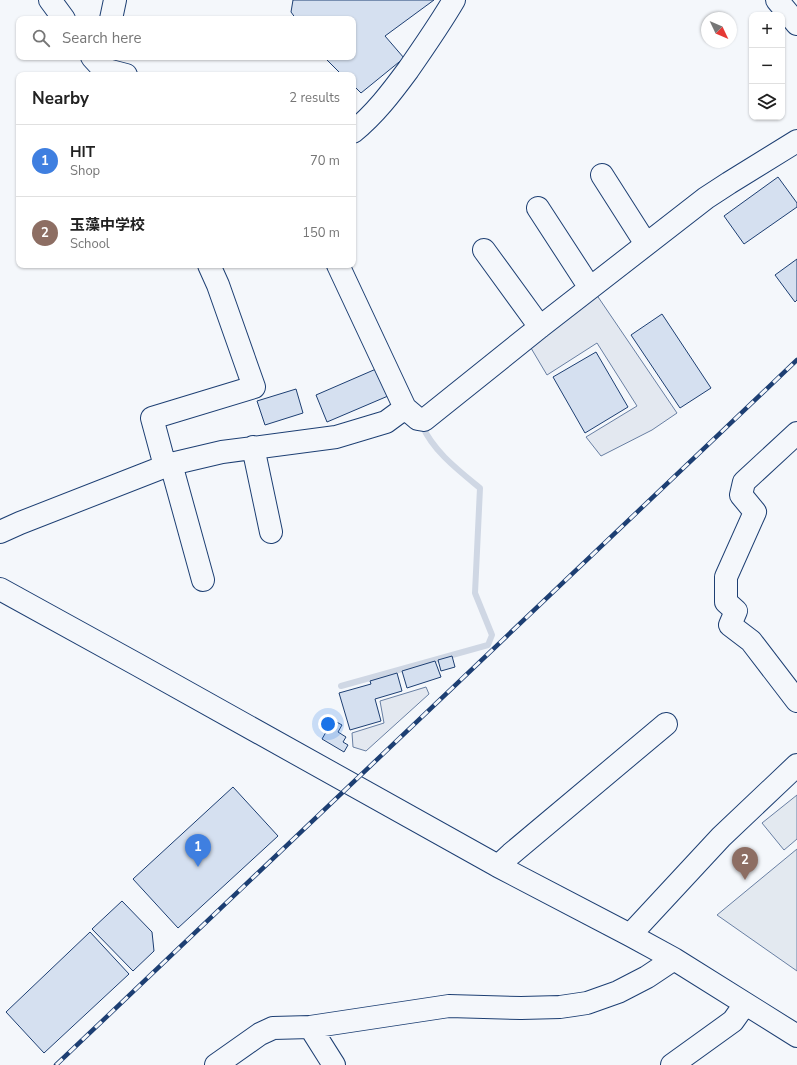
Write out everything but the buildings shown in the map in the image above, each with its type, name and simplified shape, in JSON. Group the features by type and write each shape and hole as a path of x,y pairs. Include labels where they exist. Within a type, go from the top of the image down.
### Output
{"street":[{"path":"50,0 62,16"},
{"path":"112,16 115,0"},
{"path":"356,130 387,99 434,34 454,0"},
{"path":"777,0 797,24"},
{"path":"100,61 120,72"},
{"path":"339,268 405,408 418,418 424,420 540,327 706,198 729,182 797,141"},
{"path":"602,175 646,244"},
{"path":"538,208 590,288"},
{"path":"484,250 540,327"},
{"path":"203,580 152,418 254,387 218,285 210,268"},
{"path":"0,532 168,465 222,452 336,437 386,422 405,408"},
{"path":"797,433 744,482 741,495 755,512 726,577 726,602 736,611 730,624 751,641 797,702"},
{"path":"253,447 271,532"},
{"path":"0,589 138,664 498,866 674,959 797,1036"},
{"path":"498,866 666,724"},
{"path":"630,935 721,837 797,765"},
{"path":"216,1065 260,1034 273,1028 310,1027 449,1006 529,1008 560,1007 588,1003 618,992 641,980 674,959"},
{"path":"672,1065 733,1021 745,1004"},
{"path":"310,1027 334,1065"}],"shaded area":[{"path":"594,291 677,413 652,430 601,456 586,437 637,406 597,343 547,375 528,343"},
{"path":"426,687 429,694 366,751 353,747 352,733 384,723 380,701"},
{"path":"797,795 797,839 784,850 762,823"},
{"path":"797,849 797,971 717,915"}],"waterway":[{"path":"341,686 488,645 492,635 475,593 480,488 439,452 422,425"}],"railway":[{"path":"56,1065 797,360"}],"place":[{"name":"HIT","path":"198,867"},
{"name":"玉藻中学校","path":"745,880"}]}
